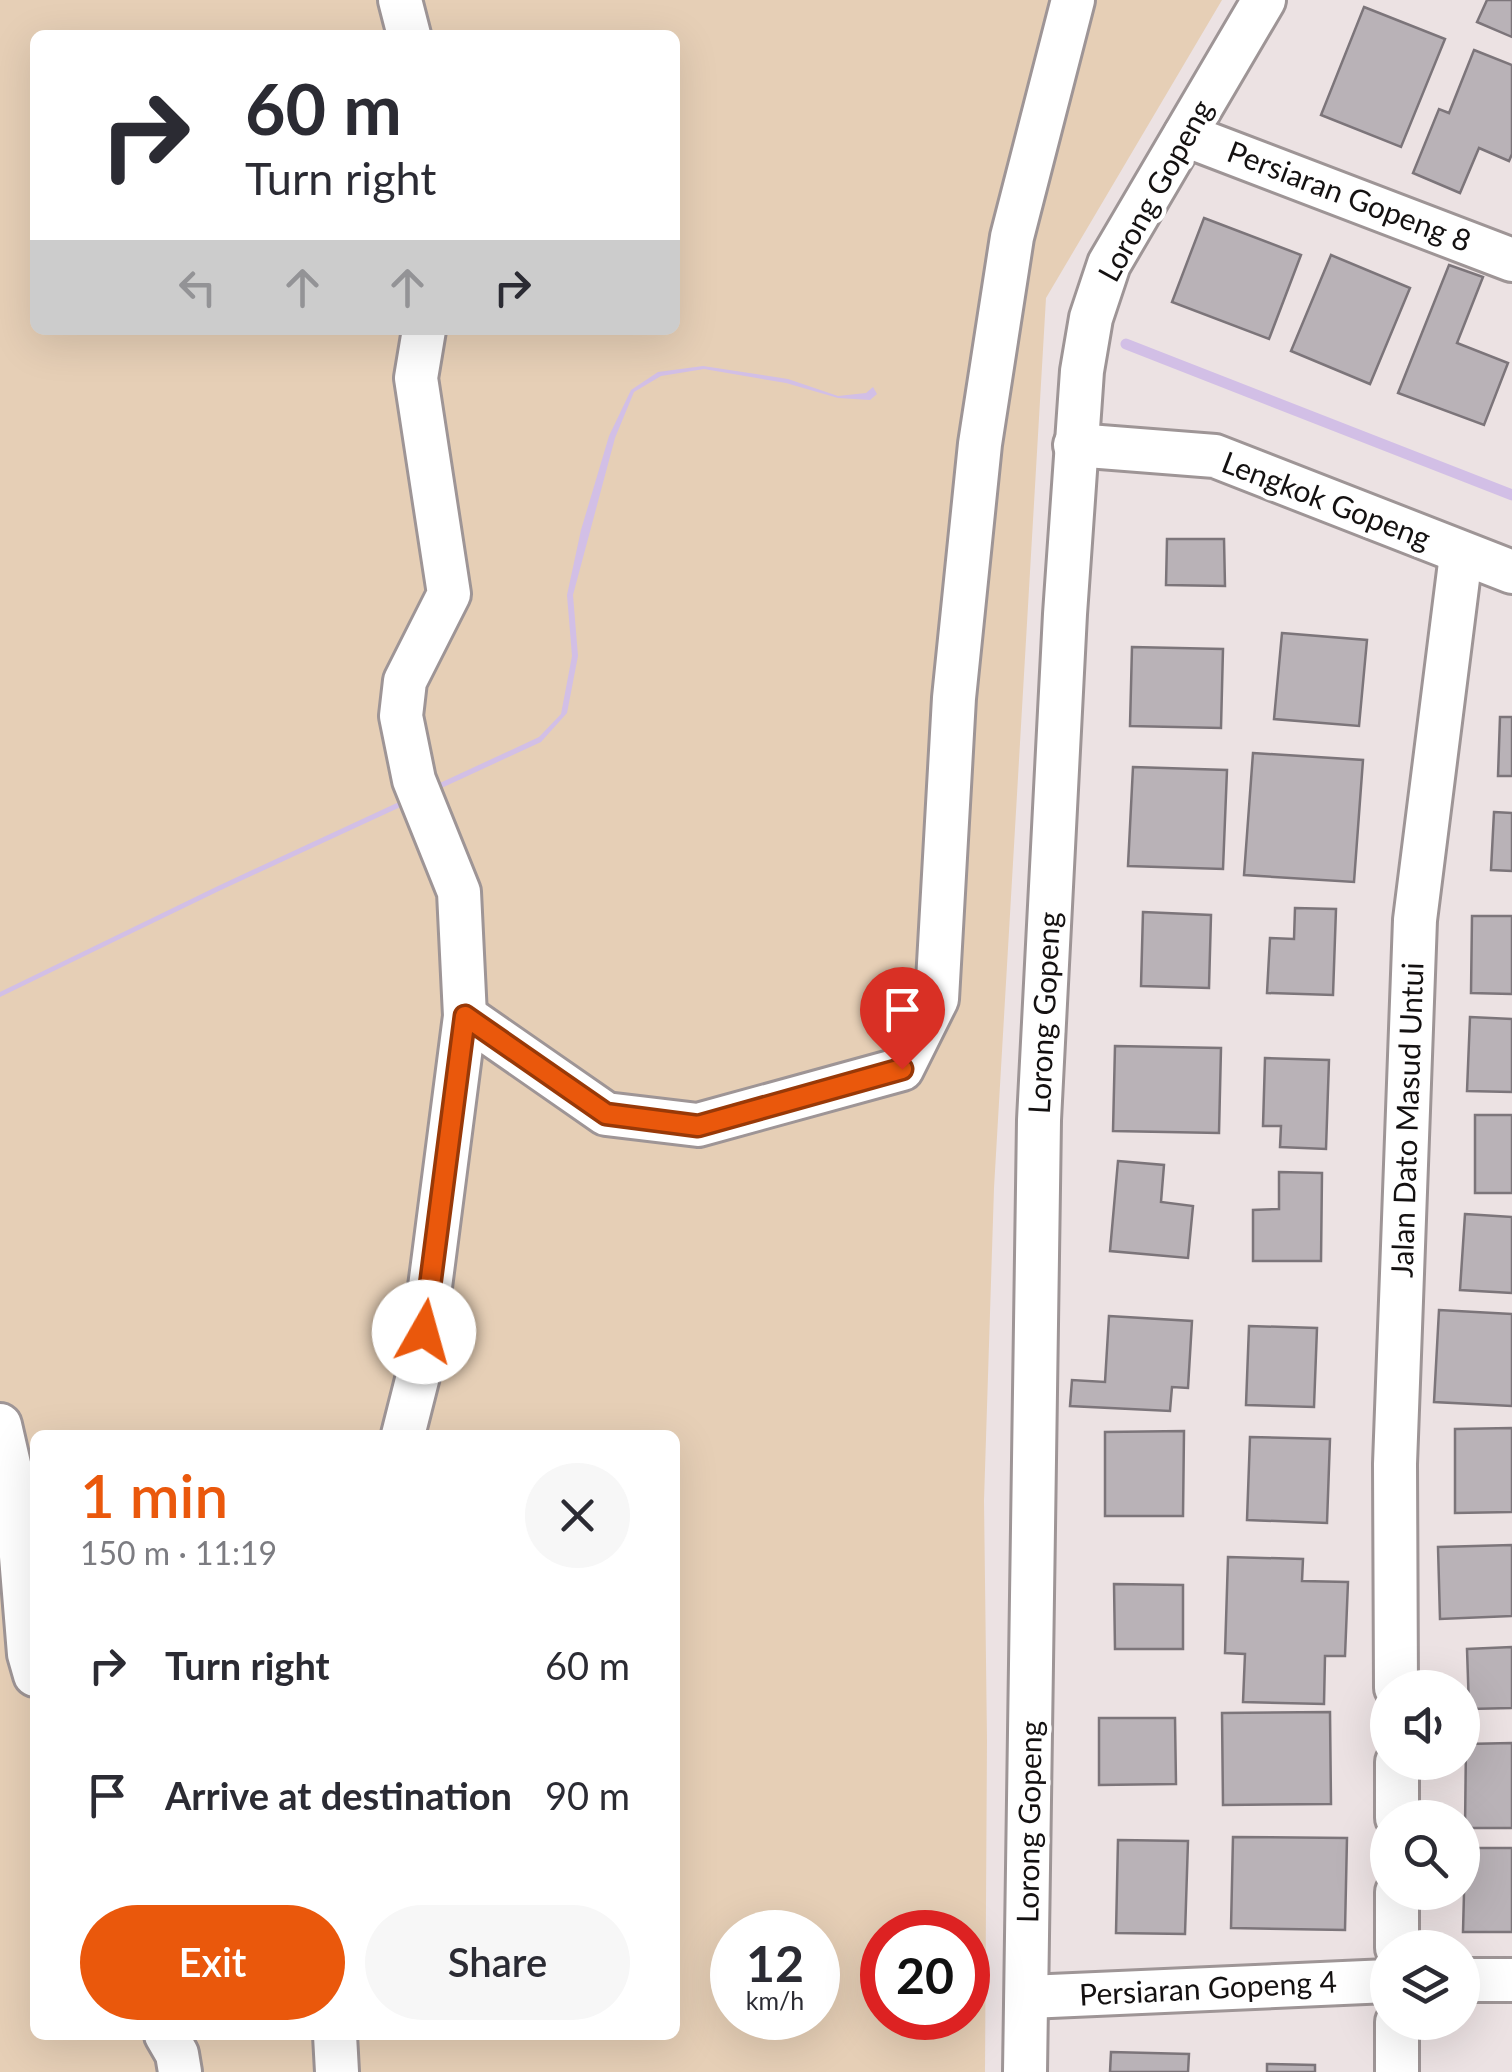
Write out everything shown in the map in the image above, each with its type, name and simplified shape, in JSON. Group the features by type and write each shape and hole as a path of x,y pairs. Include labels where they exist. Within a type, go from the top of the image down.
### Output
{"street":[{"path":"400,0 408,30"},
{"path":"465,1016 606,1114 698,1126 902,1069 936,999 956,679 980,444 1012,237 1073,0"},
{"name":"Lorong Gopeng","path":"1025,2072 1039,1120 1076,445 1091,318 1109,264 1264,0"},
{"name":"Persiaran Gopeng 8","path":"1185,135 1512,260"},
{"path":"404,1430 419,1372 465,1016 459,892 414,780 401,716 405,681 449,594 416,378 423,335"},
{"name":"Lengkok Gopeng","path":"1076,445 1216,456 1512,572"},
{"name":"Jalan Dato Masud Untui","path":"1396,1670 1395,1464 1415,920 1461,555"},
{"path":"0,1425 16,1496 30,1654"},
{"path":"1480,1980 1512,1980"},
{"name":"Persiaran Gopeng 4","path":"1028,1997 1370,1982"},
{"path":"169,2040 177,2054 180,2072"},
{"path":"335,2040 337,2072"},
{"path":"1396,2072 1397,2040"}],"shaded area":[{"path":"0,0 1222,0 1046,298 994,1188 984,1501 986,1910 860,1910 860,2040 985,2040 985,2072 0,2072"},
{"path":"703,366 788,379 838,396 866,393 873,387 877,394 870,400 838,398 786,383 704,369 661,376 634,392 615,438 573,595 578,656 567,713 541,742 0,997 0,992 218,886 539,737 561,714 572,656 567,595 581,530 609,436 631,390 658,372"}],"building":[{"path":"1487,0 1512,0 1512,37 1477,22"},
{"path":"1364,7 1445,39 1401,147 1321,115"},
{"path":"1474,50 1512,65 1512,154 1509,161 1479,148 1460,193 1413,173 1439,109 1449,113"},
{"path":"1204,218 1301,255 1269,339 1172,302"},
{"path":"1331,255 1410,288 1370,384 1291,351"},
{"path":"1449,265 1483,277 1457,343 1508,363 1484,425 1398,393"},
{"path":"1167,539 1224,539 1225,586 1166,585"},
{"path":"1282,633 1367,640 1359,726 1274,719"},
{"path":"1132,647 1223,649 1221,728 1130,726"},
{"path":"1500,717 1512,717 1512,776 1498,776"},
{"path":"1253,753 1363,760 1354,882 1244,875"},
{"path":"1133,767 1227,770 1223,869 1128,866"},
{"path":"1494,812 1512,813 1512,871 1491,870"},
{"path":"1295,908 1336,909 1333,995 1267,993 1270,938 1294,939"},
{"path":"1143,912 1211,915 1209,988 1141,986"},
{"path":"1472,916 1512,916 1512,994 1471,993"},
{"path":"1470,1017 1512,1019 1512,1092 1467,1091"},
{"path":"1115,1046 1221,1048 1219,1133 1113,1131"},
{"path":"1265,1058 1329,1060 1326,1149 1280,1147 1281,1126 1263,1126"},
{"path":"1475,1115 1512,1115 1512,1193 1475,1193"},
{"path":"1118,1161 1164,1165 1161,1202 1193,1206 1188,1258 1110,1251"},
{"path":"1279,1172 1322,1173 1321,1261 1253,1261 1253,1210 1279,1209"},
{"path":"1465,1214 1512,1217 1512,1293 1460,1290"},
{"path":"1439,1310 1512,1314 1512,1406 1434,1402"},
{"path":"1109,1316 1192,1321 1188,1388 1172,1387 1170,1411 1070,1406 1072,1380 1105,1382"},
{"path":"1249,1326 1317,1328 1314,1407 1246,1405"},
{"path":"1512,1428 1512,1512 1455,1513 1455,1429"},
{"path":"1184,1431 1183,1516 1105,1516 1105,1432"},
{"path":"1250,1437 1330,1439 1327,1523 1247,1520"},
{"path":"1512,1545 1512,1616 1440,1619 1438,1547"},
{"path":"1228,1557 1303,1559 1302,1581 1348,1582 1345,1656 1325,1656 1324,1704 1243,1702 1245,1654 1225,1653"},
{"path":"1114,1584 1183,1585 1183,1649 1115,1649"},
{"path":"1512,1647 1512,1708 1480,1709 1480,1670 1468,1670 1467,1649"},
{"path":"1330,1712 1331,1804 1223,1805 1222,1713"},
{"path":"1099,1718 1175,1718 1176,1784 1099,1785"},
{"path":"1512,1743 1512,1828 1480,1828 1480,1800 1465,1800 1466,1780 1480,1780 1480,1744"},
{"path":"1233,1837 1347,1838 1345,1930 1231,1928"},
{"path":"1118,1840 1188,1841 1185,1934 1116,1933"},
{"path":"1480,1848 1512,1848 1512,1932 1463,1930 1464,1910 1480,1910"},
{"path":"1111,2052 1189,2054 1188,2072 1110,2072"},
{"path":"1267,2064 1315,2065 1315,2072 1267,2072"}],"waterway":[{"path":"1126,344 1512,495"}],"route":[{"path":"424,1332 465,1016 606,1114 698,1126 902,1069"}]}
